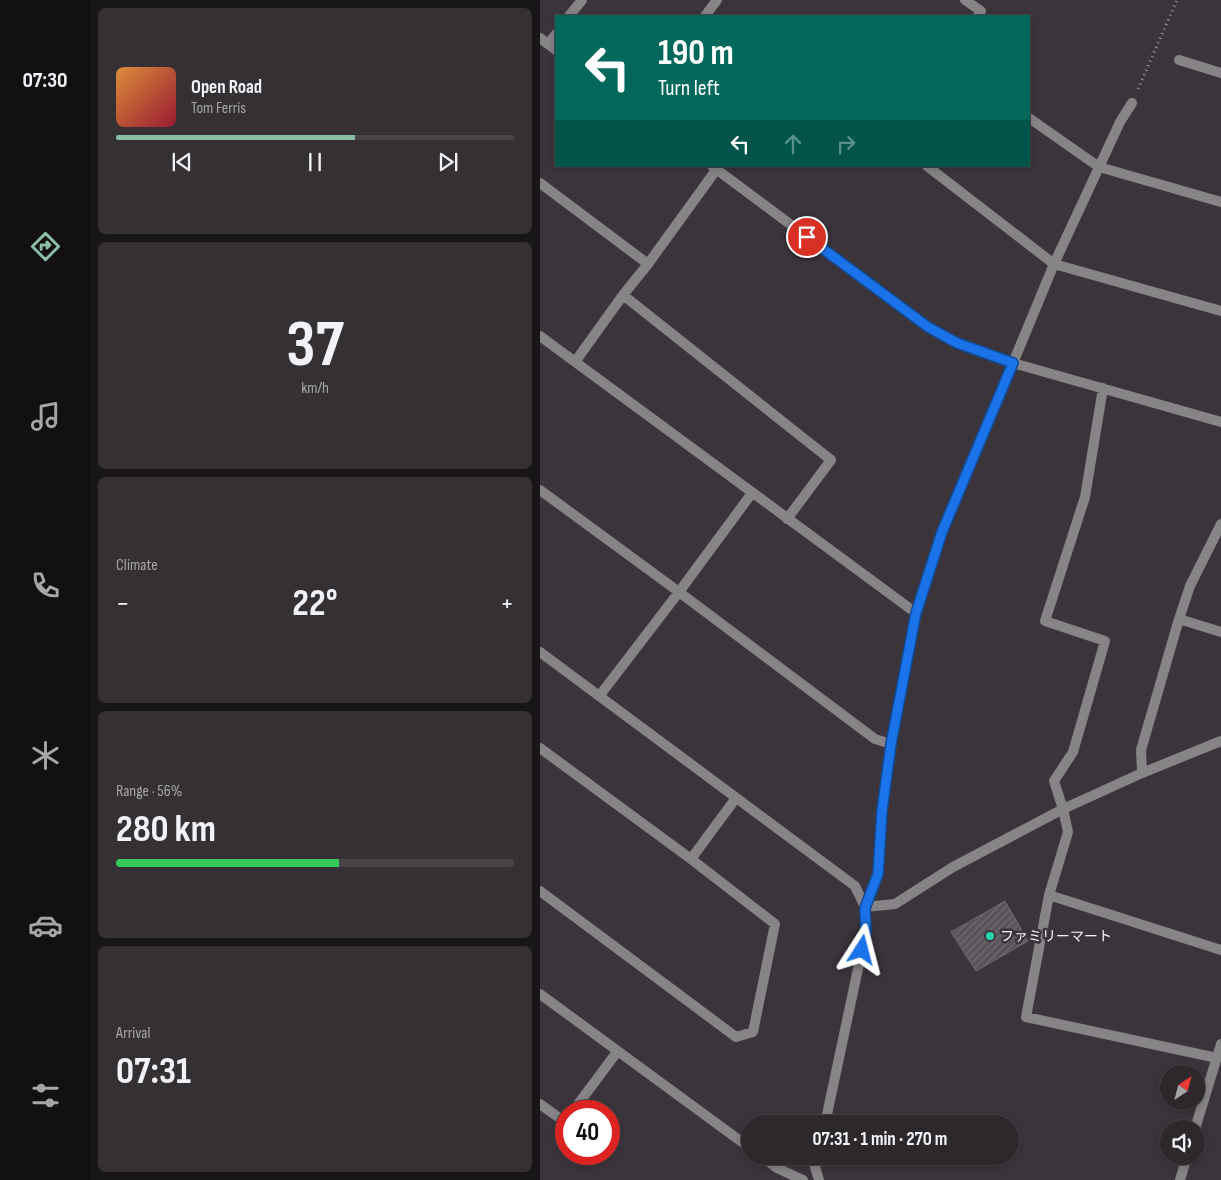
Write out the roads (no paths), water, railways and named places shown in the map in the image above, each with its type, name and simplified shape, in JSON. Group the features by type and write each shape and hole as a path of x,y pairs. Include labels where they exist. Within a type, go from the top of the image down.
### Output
{"street":[{"path":"571,15 582,0"},
{"path":"706,15 717,0"},
{"path":"965,0 981,12 979,15"},
{"path":"1179,60 1221,73"},
{"path":"865,908 878,874 882,811 891,744 916,613 942,532 1054,264 1120,122 1132,103"},
{"path":"1030,119 1099,167 1221,202"},
{"path":"928,167 1054,264 1221,311"},
{"path":"574,362 648,264 714,168 928,327 957,343 1013,363 1221,422"},
{"path":"540,183 648,264"},
{"path":"623,295 831,460 787,519"},
{"path":"540,336 916,613"},
{"path":"1103,388 1085,497 1045,621 1105,641 1074,752 1054,781 1068,832 1049,896 1026,1017 1216,1058"},
{"path":"540,490 875,739 891,744"},
{"path":"600,695 752,493"},
{"path":"1142,773 1141,750 1179,619 1190,586 1221,524"},
{"path":"1179,619 1221,632"},
{"path":"540,652 856,886 865,908 866,931 826,1115"},
{"path":"865,908 896,904 953,867 1063,809 1221,740"},
{"path":"540,748 691,859 775,924 753,1032 736,1036 540,891"},
{"path":"691,859 736,798"},
{"path":"1049,896 1221,950"},
{"path":"540,994 741,1142"},
{"path":"1198,1120 1221,1044"},
{"path":"581,1100 617,1052"},
{"path":"540,1104 555,1115"},
{"path":"773,1165 803,1180"},
{"path":"816,1165 819,1180"},
{"path":"1180,1180 1184,1165"}],"place":[{"name":"ファミリーマート","path":"990,936"}]}
